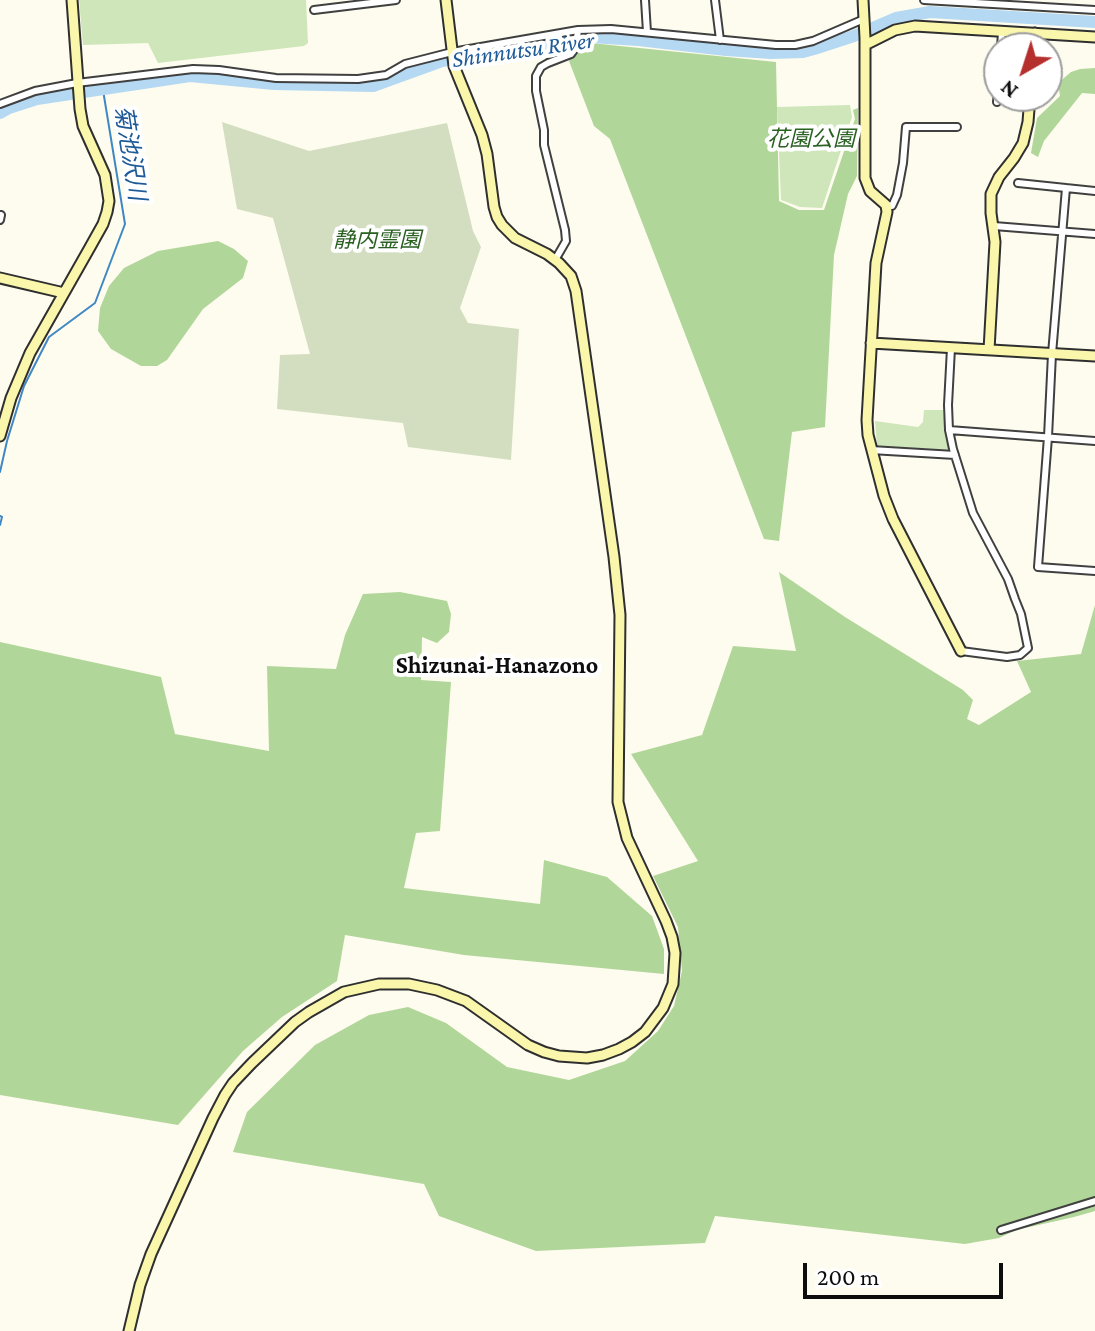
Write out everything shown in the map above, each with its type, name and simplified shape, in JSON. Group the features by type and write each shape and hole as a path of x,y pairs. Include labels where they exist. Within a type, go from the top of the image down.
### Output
{"street":[{"path":"0,436 11,398 30,353 103,224 109,201 105,175 83,126 78,98 72,0"},
{"path":"314,10 396,0"},
{"path":"129,1331 151,1254 225,1095 268,1047 317,1006 344,992 365,987 395,983 424,987 466,1001 528,1045 544,1052 587,1058 603,1055 632,1042 656,1019 669,996 675,969 672,937 627,838 618,802 620,615 576,291 571,276 555,260 515,238 497,217 482,135 454,66 446,0"},
{"path":"645,0 647,32"},
{"path":"715,0 720,40"},
{"path":"863,0 865,178 870,191 886,205 892,206 903,163 906,127 957,127"},
{"path":"924,0 1041,3 1095,10"},
{"path":"0,104 35,91 193,69 276,78 358,79 386,75 405,64 452,53 611,29 795,45 864,21"},
{"path":"865,42 915,26 1018,32"},
{"path":"555,260 566,241 565,230 544,145 536,76 541,67 571,54 576,47 577,32"},
{"path":"1063,35 1095,37"},
{"path":"989,350 995,242 991,194 1023,143 1029,112"},
{"path":"1018,183 1095,191"},
{"path":"1066,188 1038,567 1095,571"},
{"path":"886,205 876,263 867,420 870,449 893,519 961,651 1007,657 1020,655 1028,648 1021,614 1008,579 973,513 949,430 951,348"},
{"path":"994,226 1095,234"},
{"path":"0,278 64,293"},
{"path":"871,343 1095,356"},
{"path":"949,430 1095,441"},
{"path":"870,449 955,455"},
{"path":"1001,1230 1095,1201"}],"green space":[{"path":"79,0 306,0 308,43 304,46 158,63 148,43 83,45"},
{"path":"581,42 776,62 779,201 799,210 824,210 855,119 853,110 858,108 857,176 848,194 834,255 825,427 792,432 779,541 764,539 610,139 594,126 569,61"},
{"path":"1095,68 1095,94 1082,93 1044,141 1038,157 1031,153 1037,118 1043,112 1063,112 1063,79 1080,69"},
{"name":"花園公園","path":"850,105 852,117 822,208 800,207 781,200 777,107"},
{"name":"静内霊園","path":"222,122 309,151 447,123 473,231 481,247 460,308 468,323 519,329 511,460 408,447 403,423 277,409 280,355 310,354 273,218 237,209"},
{"path":"218,241 248,261 243,278 203,309 167,360 157,366 141,366 111,349 98,331 100,308 109,286 124,268 158,251"},
{"path":"924,410 943,410 949,450 877,446 875,421 918,427 923,422"},
{"path":"779,572 963,690 973,700 967,719 979,725 1031,692 1017,661 1081,654 1095,605 1095,1211 1016,1230 999,1238 965,1244 715,1216 705,1243 536,1251 439,1216 424,1184 233,1152 247,1112 315,1045 369,1015 408,1007 446,1023 507,1067 569,1080 625,1061 658,1031 674,1006 682,971 678,927 653,876 698,861 631,754 702,735 733,646 796,651"},
{"path":"400,592 447,601 451,614 449,632 437,643 422,637 421,680 451,682 440,831 416,833 404,888 540,904 544,860 607,877 652,916 664,949 664,974 464,955 345,935 337,981 282,1017 243,1051 178,1125 0,1095 0,642 161,677 175,734 269,751 267,666 336,669 345,635 363,594"}],"waterway":[{"name":"Shinnutsu River","path":"0,113 37,99 190,76 274,84 373,86 442,61 591,37 771,53 803,52 854,36 896,18 930,12 1095,22"},
{"name":"菊池沢川","path":"0,472 24,386 49,337 95,303 125,224 103,90"},
{"name":"菊池沢川","path":"0,516 0,525"}],"district":[{"name":"Shizunai-Hanazono","path":"497,666"}]}
